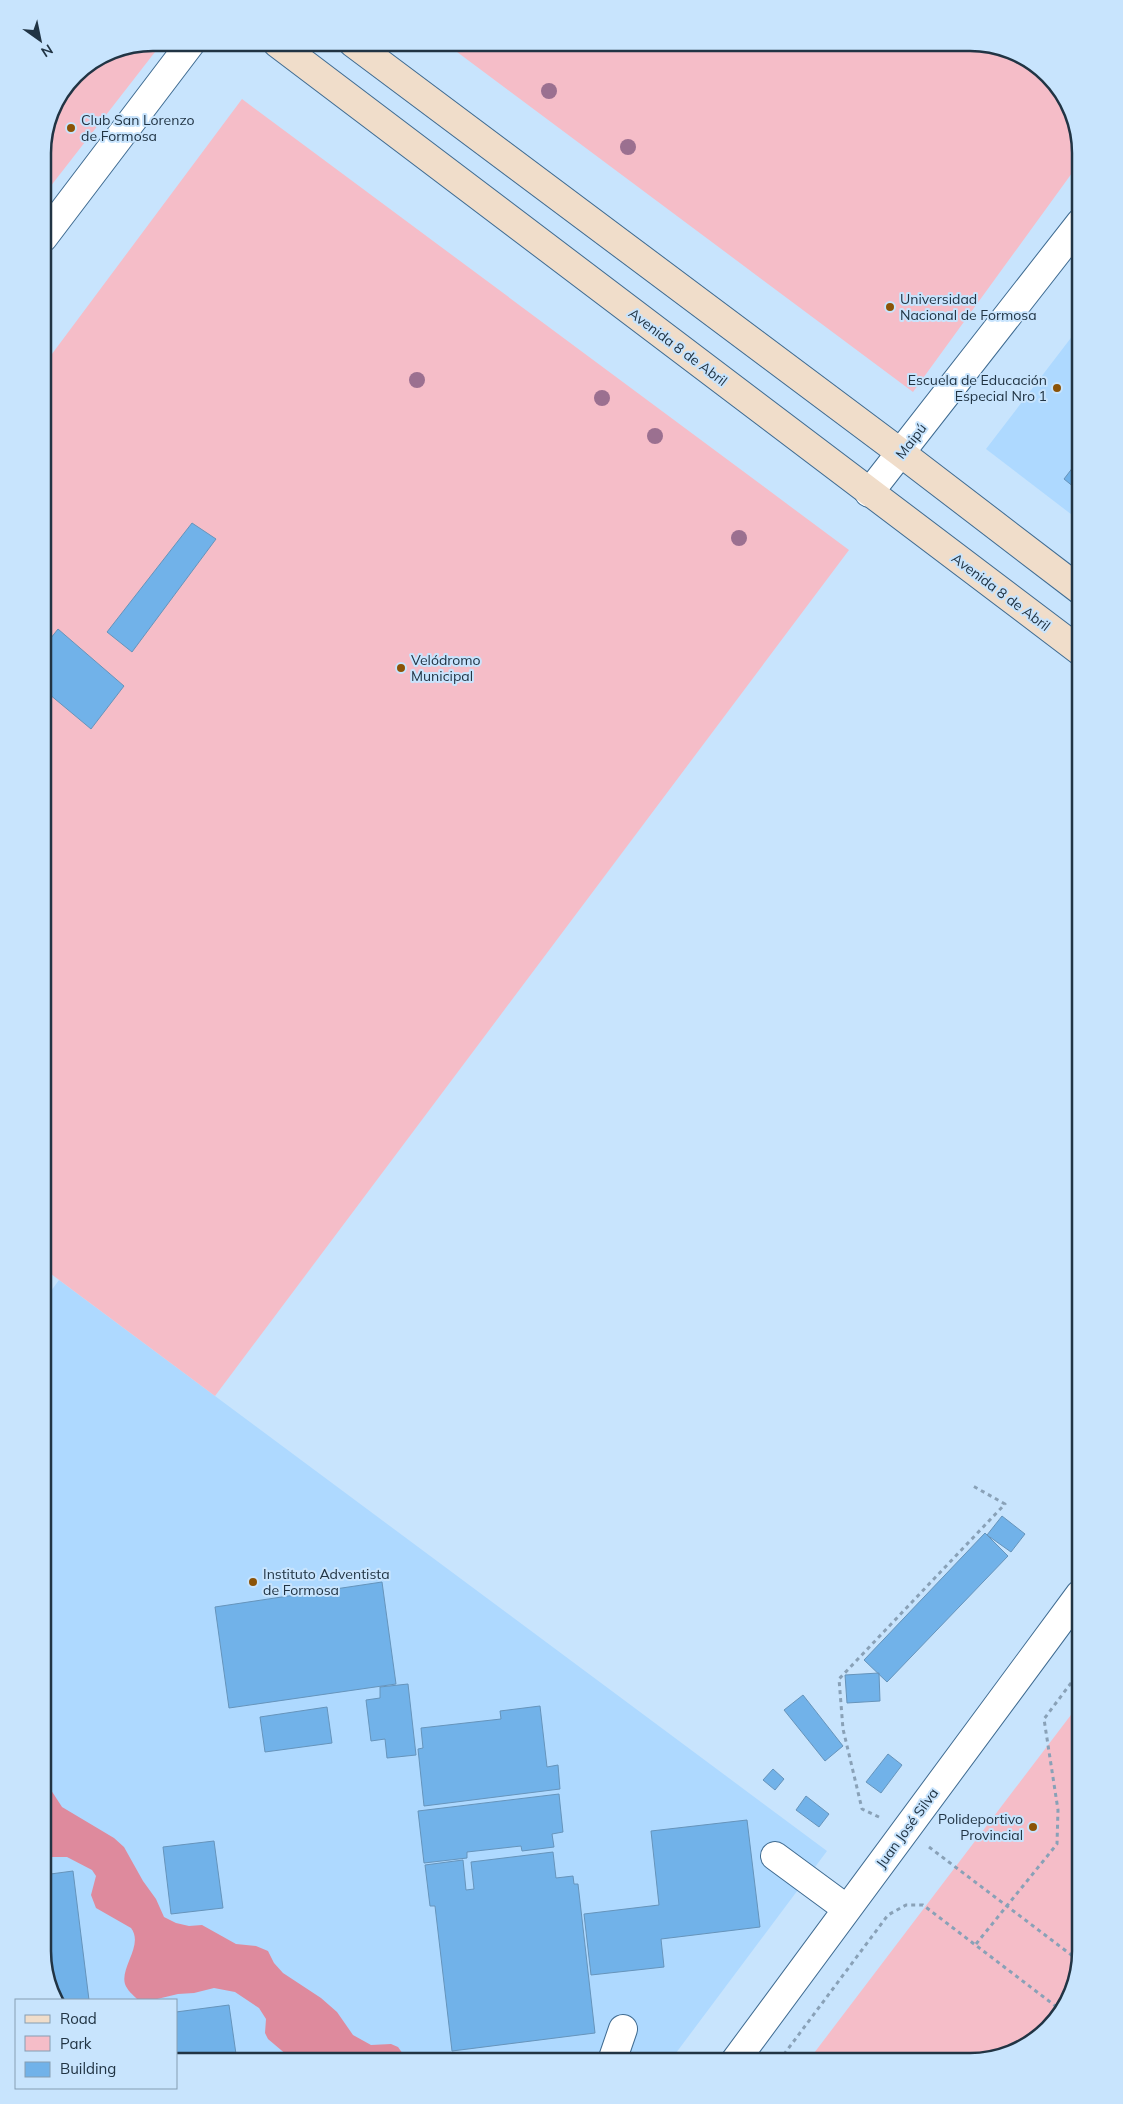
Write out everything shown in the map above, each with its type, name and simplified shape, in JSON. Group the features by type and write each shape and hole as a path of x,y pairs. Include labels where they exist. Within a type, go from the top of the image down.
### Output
{"main road":[{"name":"Avenida 8 de Abril","path":"289,51 1072,645"},
{"path":"363,51 901,453 1072,584"}],"street":[{"path":"51,227 184,51"},
{"name":"Maipú","path":"869,492 1072,233"},
{"name":"Juan José Silva","path":"740,2053 1072,1605"},
{"path":"775,1856 847,1909"},
{"path":"615,2053 623,2029"}],"path":[{"path":"973,1486 1005,1504 840,1679 843,1729 862,1809 906,1830 1072,1956"},
{"path":"976,1944 1057,1844 1058,1810 1044,1719 1072,1682"},
{"path":"786,2053 888,1915 906,1905 923,1905 1056,2006"}],"shaded area":[{"name":"Escuela de Educación Especial Nro 1","path":"1072,336 1072,515 986,449"},
{"name":"Instituto Adventista de Formosa","path":"59,1280 827,1851 676,2053 178,2053 178,1999 64,1999 53,1971 51,1951 51,1291"},
{"path":"51,1790 62,1807 114,1838 124,1847 143,1881 156,1899 164,1917 176,1923 189,1926 202,1925 236,1944 256,1946 268,1951 274,1963 283,1973 321,1998 337,2012 353,2035 371,2045 391,2044 398,2047 402,2053 285,2053 268,2039 265,2033 266,2019 259,2008 235,1992 214,1988 157,1999 137,1999 127,1988 124,1977 135,1942 131,1928 96,1908 91,1895 96,1876 92,1870 67,1857 51,1857"}],"green space":[{"name":"Club San Lorenzo de Formosa","path":"156,51 51,186 52,140 59,114 72,91 97,68 114,59 133,53"},
{"name":"Universidad Nacional de Formosa","path":"456,51 976,51 1009,59 1032,72 1051,91 1064,114 1072,147 1072,173 913,392"},
{"name":"Velódromo Municipal","path":"242,99 849,550 215,1396 51,1274 51,355"},
{"name":"Polideportivo Provincial","path":"1072,1714 1072,1957 1066,1984 1055,2007 1032,2032 1009,2045 990,2051 970,2053 814,2053"}],"building":[{"path":"1072,468 1072,486 1064,479"},
{"path":"192,523 216,539 132,652 107,632"},
{"path":"58,629 124,686 91,729 51,696 51,638"},
{"path":"1002,1516 1025,1534 1011,1552 987,1535"},
{"path":"985,1533 1008,1556 887,1682 864,1660"},
{"path":"382,1582 396,1684 229,1708 215,1607"},
{"path":"879,1673 880,1701 847,1703 845,1675"},
{"path":"408,1684 416,1755 387,1758 385,1739 371,1741 366,1700 380,1698 380,1687"},
{"path":"803,1695 843,1746 825,1761 784,1710"},
{"path":"540,1706 547,1767 558,1765 560,1789 424,1806 418,1749 423,1748 421,1728 501,1719 500,1711"},
{"path":"327,1707 332,1743 265,1752 260,1717"},
{"path":"888,1754 902,1765 881,1793 866,1782"},
{"path":"773,1769 784,1779 775,1790 763,1780"},
{"path":"559,1794 563,1832 552,1834 554,1847 522,1851 521,1846 467,1852 467,1858 424,1863 418,1811"},
{"path":"806,1796 829,1814 819,1827 796,1810"},
{"path":"747,1820 760,1927 661,1939 664,1967 591,1975 584,1914 659,1905 651,1831"},
{"path":"214,1841 223,1908 171,1914 163,1847"},
{"path":"553,1852 556,1878 573,1876 574,1884 578,1884 595,2033 452,2051 435,1906 430,1906 425,1865 463,1860 466,1890 474,1889 471,1862"},
{"path":"73,1871 89,1999 64,1999 53,1971 51,1951 51,1874"},
{"path":"229,2005 236,2053 178,2053 178,2012"}],"place":[{"name":"Club San Lorenzo de Formosa","path":"71,128"},
{"name":"Universidad Nacional de Formosa","path":"890,307"},
{"name":"Escuela de Educación Especial Nro 1","path":"1057,388"},
{"name":"Velódromo Municipal","path":"401,668"},
{"name":"Instituto Adventista de Formosa","path":"253,1582"},
{"name":"Polideportivo Provincial","path":"1033,1827"}]}
